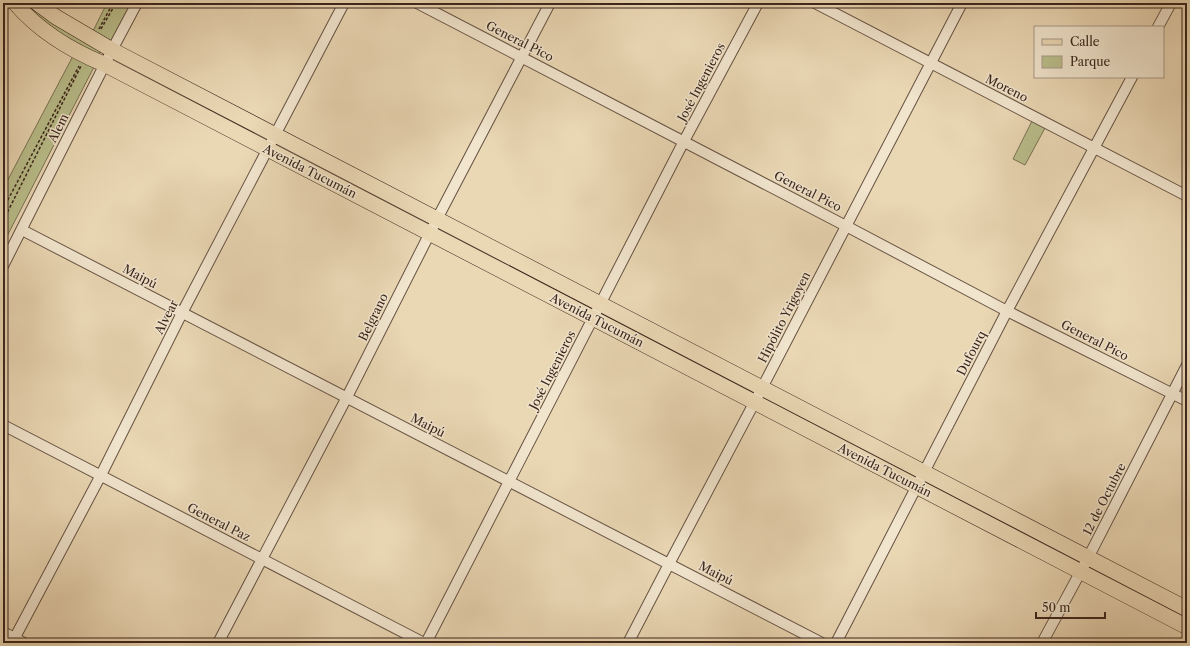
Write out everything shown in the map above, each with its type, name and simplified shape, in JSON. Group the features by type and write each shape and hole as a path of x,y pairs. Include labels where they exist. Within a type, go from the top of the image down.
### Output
{"main road":[{"name":"Avenida Tucumán","path":"16,3 41,29 86,57 104,64 1187,626"},
{"name":"Avenida Tucumán","path":"37,3 56,17 112,50 1187,609"}],"street":[{"name":"Alem","path":"3,266 104,64 137,3"},
{"name":"Alvear","path":"17,642 182,313 344,3"},
{"name":"General Pico","path":"417,3 522,56 1007,311 1187,401"},
{"name":"Belgrano","path":"218,643 347,398 429,233 550,3"},
{"name":"José Ingenieros","path":"425,643 684,141 758,3"},
{"name":"Moreno","path":"815,3 1187,196"},
{"name":"Hipólito Yrigoyen","path":"628,643 962,3"},
{"path":"1159,26 1171,3"},
{"name":"Dufourq","path":"836,643 918,487 1007,311 1131,78"},
{"name":"Maipú","path":"22,230 822,643"},
{"name":"12 de Octubre","path":"1042,643 1088,558 1187,365"},
{"name":"General Paz","path":"3,426 101,475 425,643"},
{"path":"3,632 17,642"}],"path":[{"path":"95,40 114,3"},
{"path":"3,209 86,57"},
{"path":"3,221 86,57"}],"green space":[{"path":"20,3 36,3 103,46 96,60"},
{"path":"107,3 132,3 111,47 90,37"},
{"path":"74,54 95,65 3,244 3,189"},
{"path":"112,58 262,133 263,137 258,138 113,62"},
{"path":"1032,121 1045,128 1025,165 1013,159"},
{"path":"926,480 1075,557 1070,559 925,483"},
{"path":"1089,566 1187,612 1187,619 1089,570"}]}
